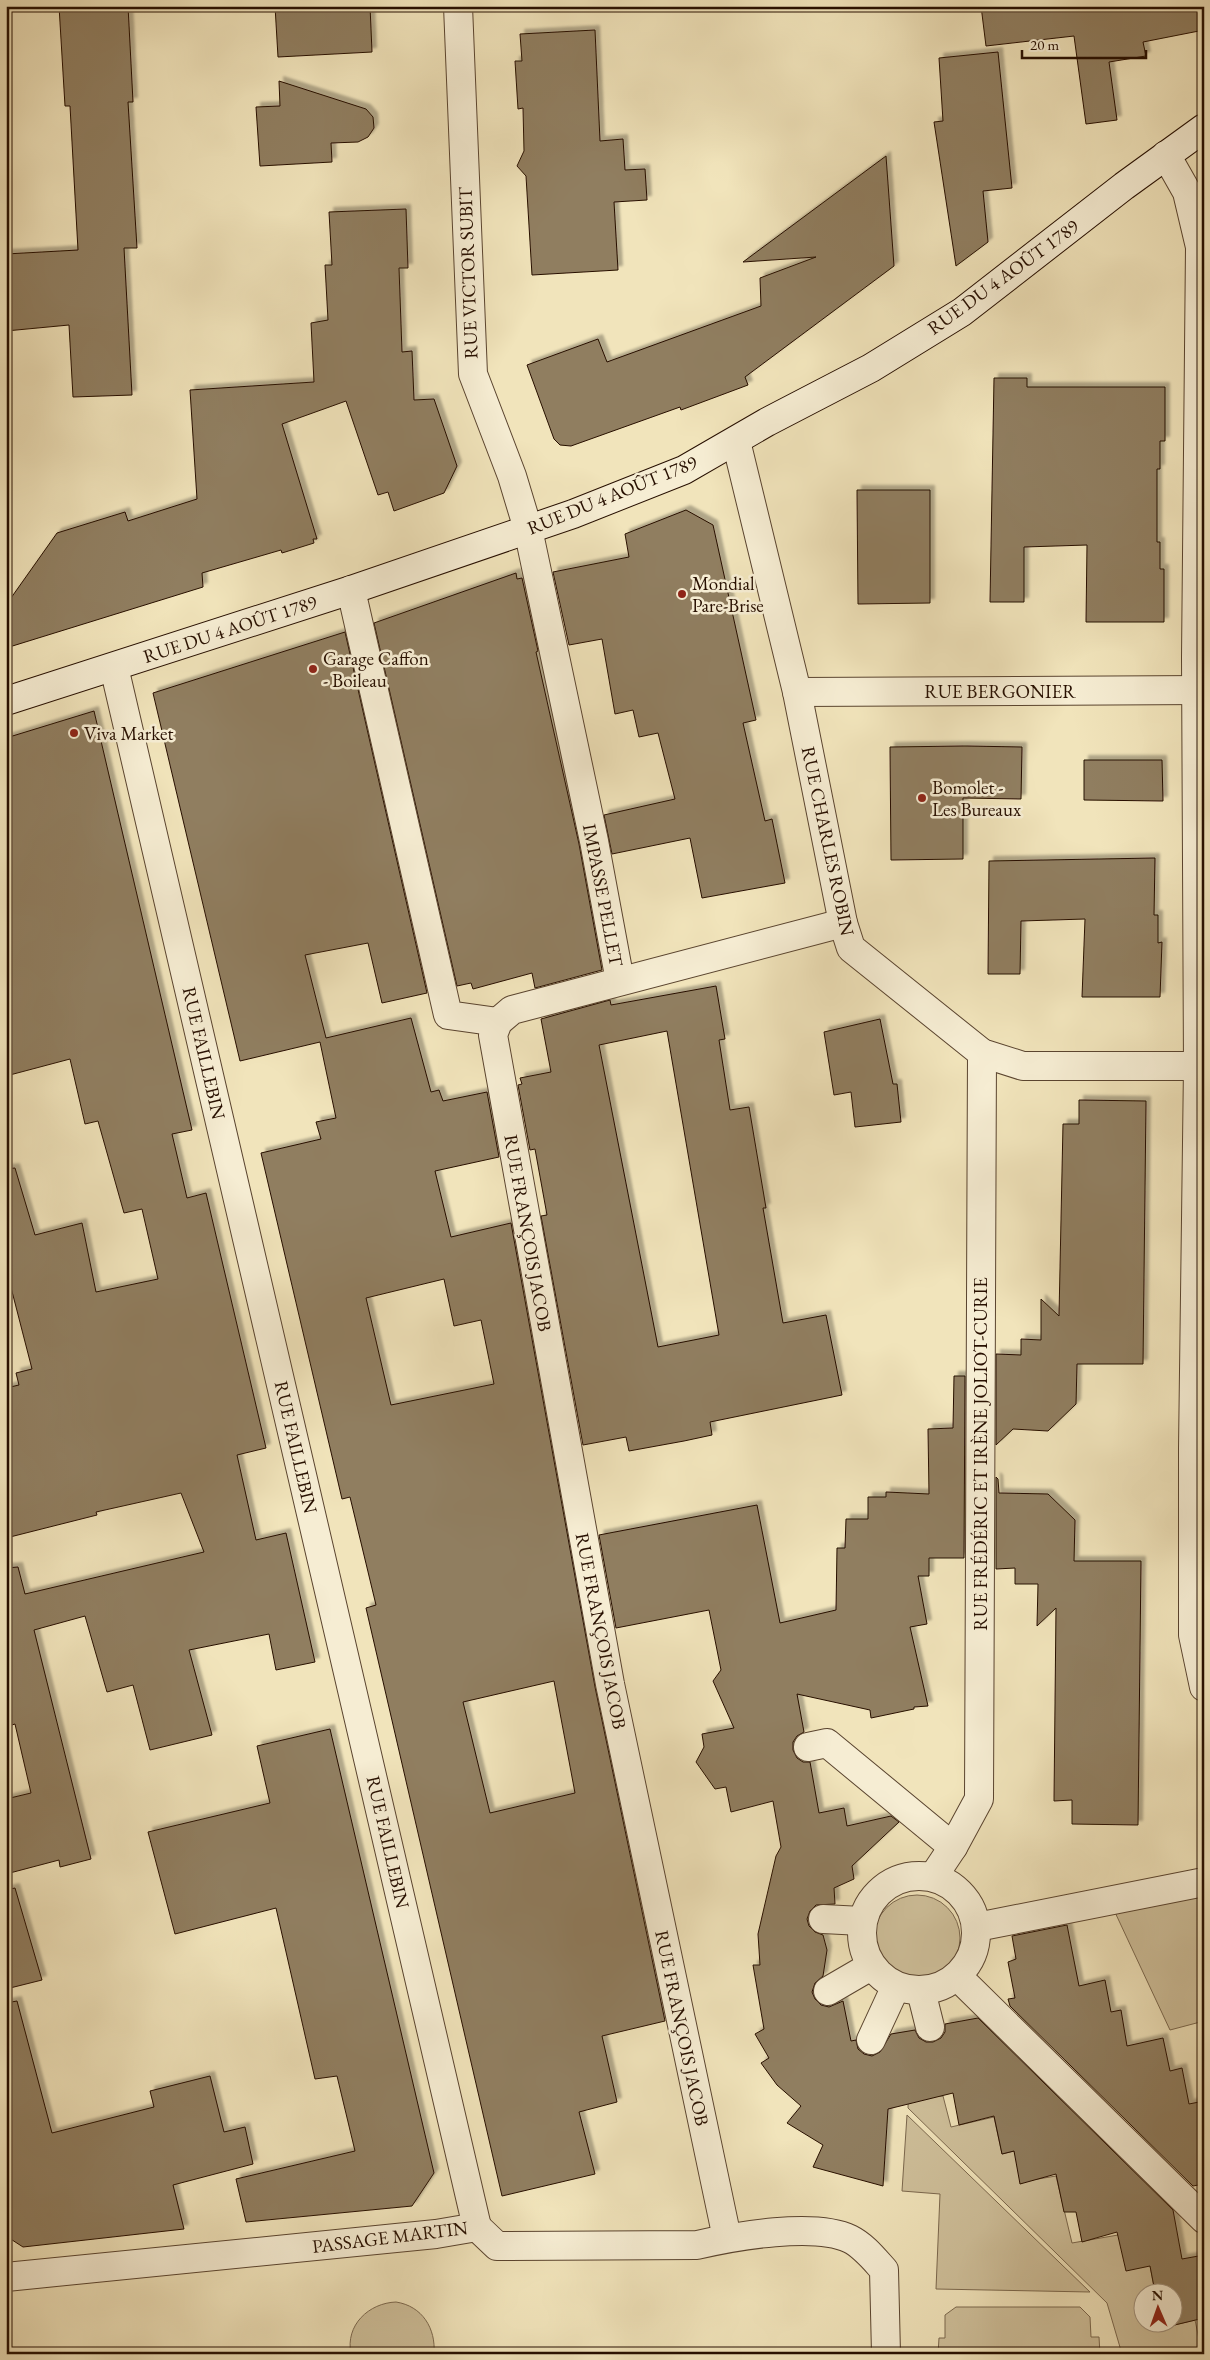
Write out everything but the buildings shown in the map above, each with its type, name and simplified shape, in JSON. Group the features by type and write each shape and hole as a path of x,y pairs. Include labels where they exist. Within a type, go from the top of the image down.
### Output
{"street":[{"name":"RUE VICTOR SUBIT","path":"458,6 472,374 512,476 528,529"},
{"name":"RUE DU 4 AOÛT 1789","path":"6,701 351,590 573,514 684,470 767,422 871,368 962,312 1166,155 1204,128"},
{"path":"1166,155 1187,192 1200,247 1201,1066 1198,1448 1193,1635 1204,1687"},
{"name":"RUE CHARLES ROBIN","path":"736,441 796,692 843,923 851,948 982,1053 1023,1066 1201,1066"},
{"name":"IMPASSE PELLET","path":"498,1022 512,1010 620,981 594,841 528,529"},
{"path":"351,590 448,1016 498,1022"},
{"name":"RUE FAILLEBIN","path":"114,667 477,2227"},
{"name":"RUE BERGONIER","path":"796,692 1200,690"},
{"path":"620,981 843,923"},
{"name":"RUE FRANÇOIS JACOB","path":"498,1022 493,1034 610,1684 727,2238"},
{"name":"RUE FRÉDÉRIC ET IRÈNE JOLIOT-CURIE","path":"933,1877 953,1847 979,1799 982,1053"},
{"path":"808,1747 827,1743 953,1847"},
{"path":"910,1876 933,1877 954,1887 970,1904 977,1927 973,1954 957,1976 940,1987 909,1988 882,1978 871,1966 862,1945 862,1921 871,1900 888,1884 910,1876"},
{"path":"977,1927 1204,1882"},
{"path":"823,1919 862,1921"},
{"path":"828,1991 871,1966"},
{"path":"957,1976 1204,2219"},
{"path":"909,1988 930,2027"},
{"path":"872,2040 909,1988"},
{"name":"PASSAGE MARTIN","path":"6,2277 436,2234 477,2227 497,2246 685,2246 727,2238 797,2231 828,2233 850,2239 868,2252 884,2270 886,2354"}],"shaded area":[{"path":"1204,1890 1204,2021 1170,2030 1113,1908"},
{"path":"917,1895 933,1898 941,1902 953,1914 957,1922 960,1938 957,1954 953,1962 941,1974 933,1978 917,1981 901,1978 893,1974 881,1962 877,1954 874,1938 877,1922 881,1914 893,1902 901,1898"},
{"path":"909,2073 940,2096 943,2096 951,2127 994,2117 1002,2154 1014,2151 1032,2180 1056,2176 1072,2243 1118,2235 1150,2266 1153,2282 1132,2282 1132,2332 1182,2332 1182,2323 1195,2320 1202,2354 1122,2354 1107,2303 908,2108"},
{"path":"907,2115 1090,2292 936,2289 940,2194 902,2191"},
{"path":"396,2302 413,2308 426,2320 433,2335 434,2354 351,2354 350,2343 352,2334 355,2325 361,2318 377,2306"},
{"path":"956,2307 1080,2307 1090,2317 1091,2337 1099,2337 1100,2354 938,2354 939,2338 945,2338 945,2315"}],"place":[{"name":"Mondial Pare-Brise","path":"682,594"},
{"name":"Garage Caffon - Boileau","path":"313,669"},
{"name":"Viva Market","path":"74,733"},
{"name":"Bomolet - Les Bureaux","path":"922,798"}]}
